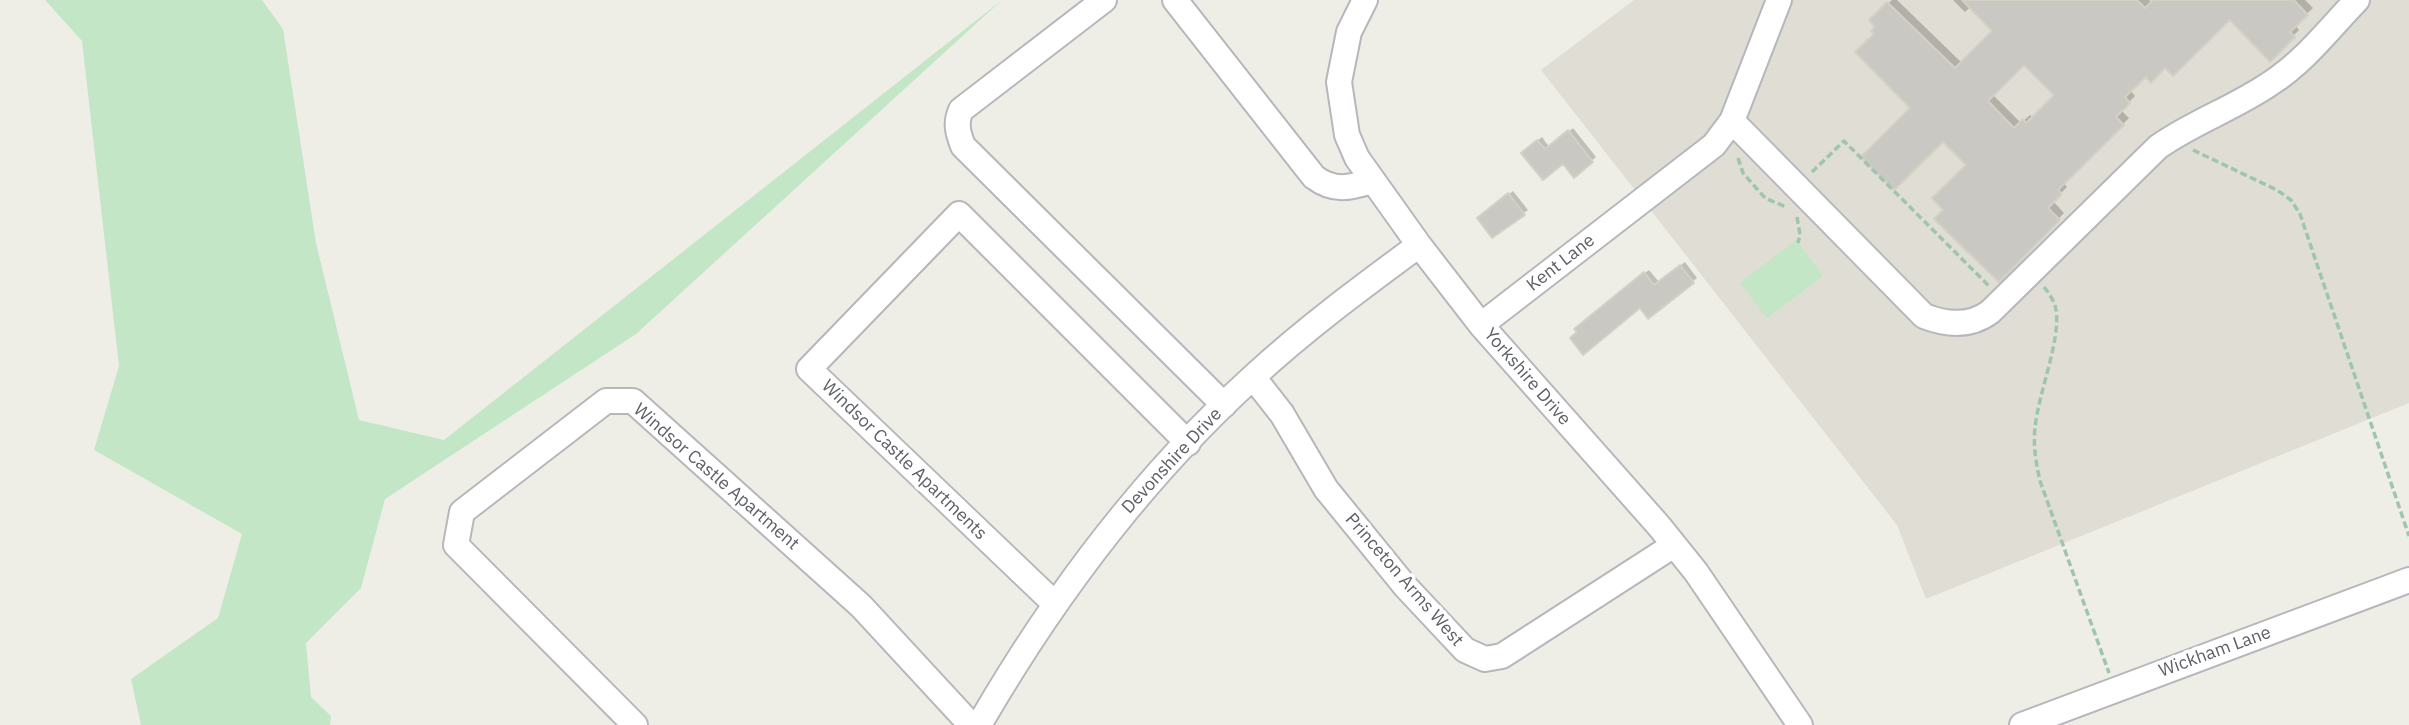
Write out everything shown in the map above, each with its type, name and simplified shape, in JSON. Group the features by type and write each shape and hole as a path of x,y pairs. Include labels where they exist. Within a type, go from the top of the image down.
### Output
{"street":[{"path":"1104,0 961,110 957,120 958,134 963,146 1224,405"},
{"path":"1175,0 1314,177 1332,188 1346,189 1372,181"},
{"name":"Yorkshire Drive","path":"1365,0 1349,32 1339,82 1347,135 1357,158 1481,325 1674,545 1755,656 1800,725"},
{"path":"1732,121 1924,316 1939,322 1978,321 2158,147 2177,133 2270,85 2290,69 2357,0"},
{"name":"Kent Lane","path":"1481,325 1714,145 1732,121 1780,1"},
{"name":"Windsor Castle Apartments","path":"1055,604 809,369 960,214 1188,443"},
{"name":"Devonshire Drive","path":"979,725 1055,604 1101,540 1188,443 1253,377 1317,323 1419,245"},
{"name":"Princeton Arms West","path":"1253,377 1282,414 1326,489 1405,586 1465,650 1485,659 1502,656 1674,545"},
{"name":"Windsor Castle Apartment","path":"635,725 456,545 461,512 606,401 633,401 861,606 971,725"},
{"name":"Wickham Lane","path":"2022,725 2409,580"}],"path":[{"path":"1805,174 1817,168 1844,141 1994,290"},
{"path":"2188,147 2277,190 2291,200 2300,214 2409,536"},
{"path":"1734,153 1744,173 1765,198 1784,206 1797,217 1801,235 1798,243"},
{"path":"2039,282 2049,293 2056,309 2056,331 2034,429 2040,481 2114,689"}],"shaded area":[{"path":"1634,0 2409,0 2409,403 1926,599 1897,525 1541,70"}],"green space":[{"path":"45,0 262,0 283,29 316,243 359,420 444,440 1002,0 636,334 385,499 361,588 306,643 311,697 331,716 330,725 141,725 131,679 218,618 242,534 94,450 119,366 82,41"},
{"path":"1796,240 1823,276 1767,318 1740,283"}],"building":[{"path":"1962,0 2137,0 2145,8 2153,0 2294,0 2308,15 2290,32 2295,37 2270,62 2230,20 2173,76 2165,68 2151,83 2146,77 2125,97 2130,103 2116,117 2124,125 2058,190 2062,194 2048,208 2060,220 1999,282 1934,219 1943,210 1932,198 1966,165 1943,142 1894,190 1861,157 1910,108 1855,52 1874,34 1871,31 1875,27 1869,20 1887,2 1955,68 1992,31","holes":["2024,65 2054,95 2026,123 2023,119 2014,128 1988,101"]},
{"path":"1568,130 1593,162 1574,178 1563,164 1543,180 1521,153 1537,140 1545,149"},
{"path":"1508,193 1525,215 1492,238 1477,218"},
{"path":"1680,265 1694,283 1648,319 1640,308 1583,355 1570,338 1577,332 1574,329 1644,272 1654,285"}]}
